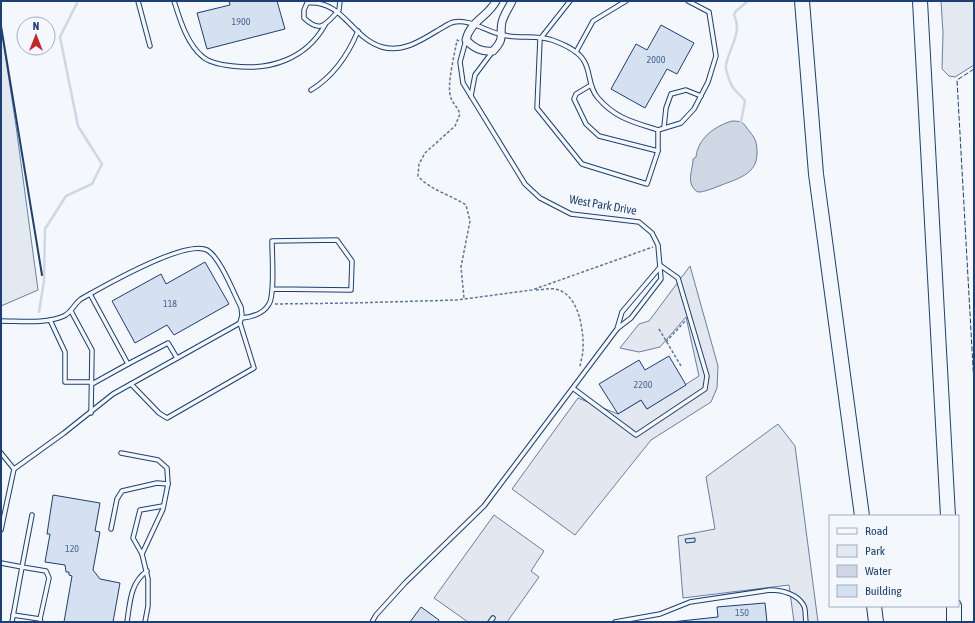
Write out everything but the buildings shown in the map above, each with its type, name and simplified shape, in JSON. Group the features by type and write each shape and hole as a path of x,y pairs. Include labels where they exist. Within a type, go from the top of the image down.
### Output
{"highway":[{"path":"802,1 816,174 862,515"},
{"path":"920,1 948,515"},
{"path":"874,607 876,622"},
{"path":"954,607 954,622"}],"street":[{"name":"West Park Drive","path":"465,41 474,24 488,14 496,1"},
{"path":"465,41 484,52 493,51 499,45 503,35 501,26 512,1"}],"lane":[{"path":"138,1 150,46"},
{"path":"174,1 183,27 193,46 204,58 224,65 264,68 287,60 306,48 319,35 325,25 339,10 340,1"},
{"path":"325,25 319,27 311,24 304,18 304,10 307,3 320,1 329,3 339,10 364,37 380,46 394,49 407,47 453,22 474,24 503,35 550,39 576,52 585,61 591,85 597,97 616,116 658,130 681,123 694,109 708,82 716,56 709,12 688,1"},
{"path":"570,1 540,39 537,108 582,164 647,184 658,151 658,130"},
{"path":"576,52 593,21 626,1"},
{"path":"311,90 332,74 342,61 358,31"},
{"name":"West Park Drive","path":"372,622 405,583 484,506 574,389 617,329 631,318 661,279 658,245 652,233 639,222 571,214 540,198 525,184 463,83 461,73 462,51 465,41"},
{"path":"471,97 475,75 493,51"},
{"path":"591,85 576,94 574,99 586,124 599,136 658,151"},
{"path":"664,127 666,108 671,94 686,90 701,96"},
{"path":"242,318 252,317 270,304 272,298 272,289 272,241 337,240 352,261 351,290 272,289"},
{"path":"1,321 50,320 65,316 80,300 153,260 195,249 204,249 212,254 217,261 241,307 242,318 240,323 254,368 167,418 159,414 131,384"},
{"path":"574,389 636,435 705,390 707,376 678,278 661,266"},
{"name":"West Park Drive","path":"617,329 622,312 661,266"},
{"path":"90,294 128,364"},
{"path":"71,311 92,350 91,413"},
{"path":"50,320 65,352 65,382 92,383 168,343 177,358"},
{"path":"1,530 14,469 91,413 113,394 240,323"},
{"path":"1,453 14,469"},
{"path":"121,453 158,460 167,468 168,484 163,506 142,554"},
{"path":"111,529 117,499 122,491 157,483 168,484"},
{"path":"145,622 148,606 148,579 142,554 134,538 140,510 163,506"},
{"path":"12,622 32,515"},
{"path":"1,563 46,571 48,578 41,620 13,615"},
{"path":"127,622 133,587 138,577 146,571"},
{"path":"615,622 660,614 690,602 770,590 779,590 794,596 804,606 806,622"},
{"path":"490,622 493,618"}],"path":[{"path":"464,298 461,267 470,221 466,205 453,196 424,184 418,176 419,164 425,153 454,126 460,114 458,106 450,98 450,86 457,40 465,41"},
{"path":"532,290 658,245"},
{"path":"270,304 352,304 464,298 532,290 555,289 570,298 580,318 583,352 580,364 579,382"},
{"path":"666,342 689,316"},
{"path":"659,329 680,366"}],"green space":[{"path":"941,1 974,1 974,65 955,77 949,76 942,69 943,33"},
{"path":"1,27 38,290 1,306"}],"shaded area":[{"path":"690,266 718,366 717,388 711,402 651,440 575,535 512,489 578,398 618,414 641,400 647,409 699,376 686,317 660,347 639,352 620,348 639,324 649,321"},
{"path":"778,424 795,446 818,622 794,622 789,585 683,598 678,536 715,529 706,477"},
{"path":"494,515 544,551 531,571 539,577 507,622 468,622 434,598"}],"water":[{"path":"732,121 743,124 755,139 757,152 754,166 745,175 739,178 709,190 699,192 694,189 691,183 693,159 696,157 697,150 708,134 719,126"}],"waterway":[{"path":"39,312 44,281 45,229 66,196 92,184 102,164 78,126 60,37 78,1"},
{"path":"741,122 745,101 732,86 726,67 737,28 734,15 736,11 748,1"}],"fence":[{"path":"974,69 957,80 974,385"}],"wall":[{"path":"1,26 42,275"}]}
